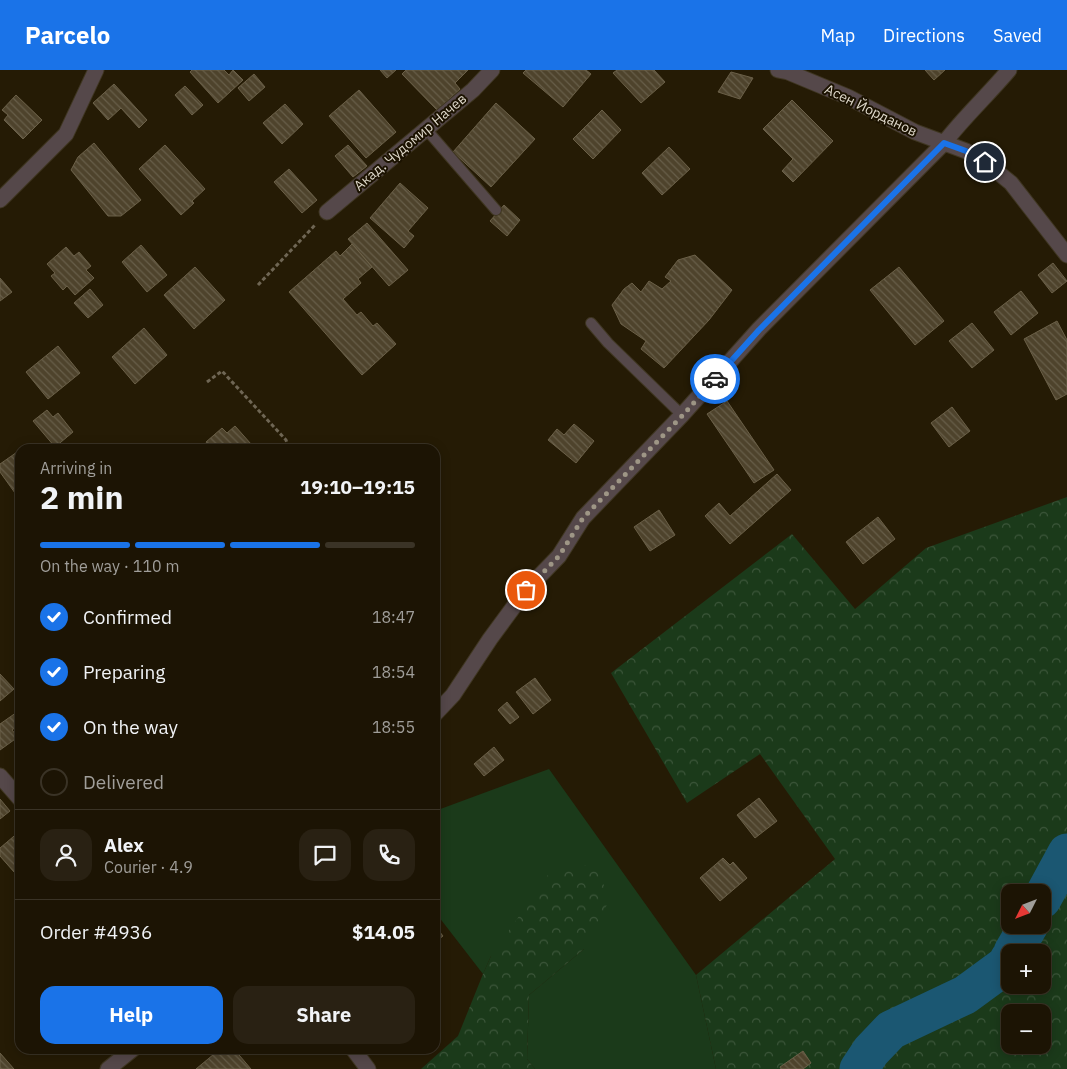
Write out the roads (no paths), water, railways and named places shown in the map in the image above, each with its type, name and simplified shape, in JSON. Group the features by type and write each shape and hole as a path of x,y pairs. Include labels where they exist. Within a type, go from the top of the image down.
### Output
{"street":[{"path":"0,200 66,134 96,70"},
{"name":"Акад. Чудомир Начев","path":"327,212 473,90 492,70"},
{"name":"Асен Йорданов","path":"778,70 788,72 848,98 915,132 966,151 985,162 1011,183 1067,255"},
{"path":"440,709 453,695 490,639 526,590 559,556 583,518 682,416 759,330 944,143 996,86 1008,70"},
{"path":"0,776 15,793"},
{"path":"108,1069 127,1054"},
{"path":"357,1054 368,1069"}],"lane":[{"path":"426,129 496,210"},
{"path":"591,323 608,343 682,416"}],"waterway":[{"path":"1050,884 1067,853"},
{"path":"1018,944 1024,934"},
{"path":"859,1069 871,1051 891,1030 965,995 1001,969"}]}
